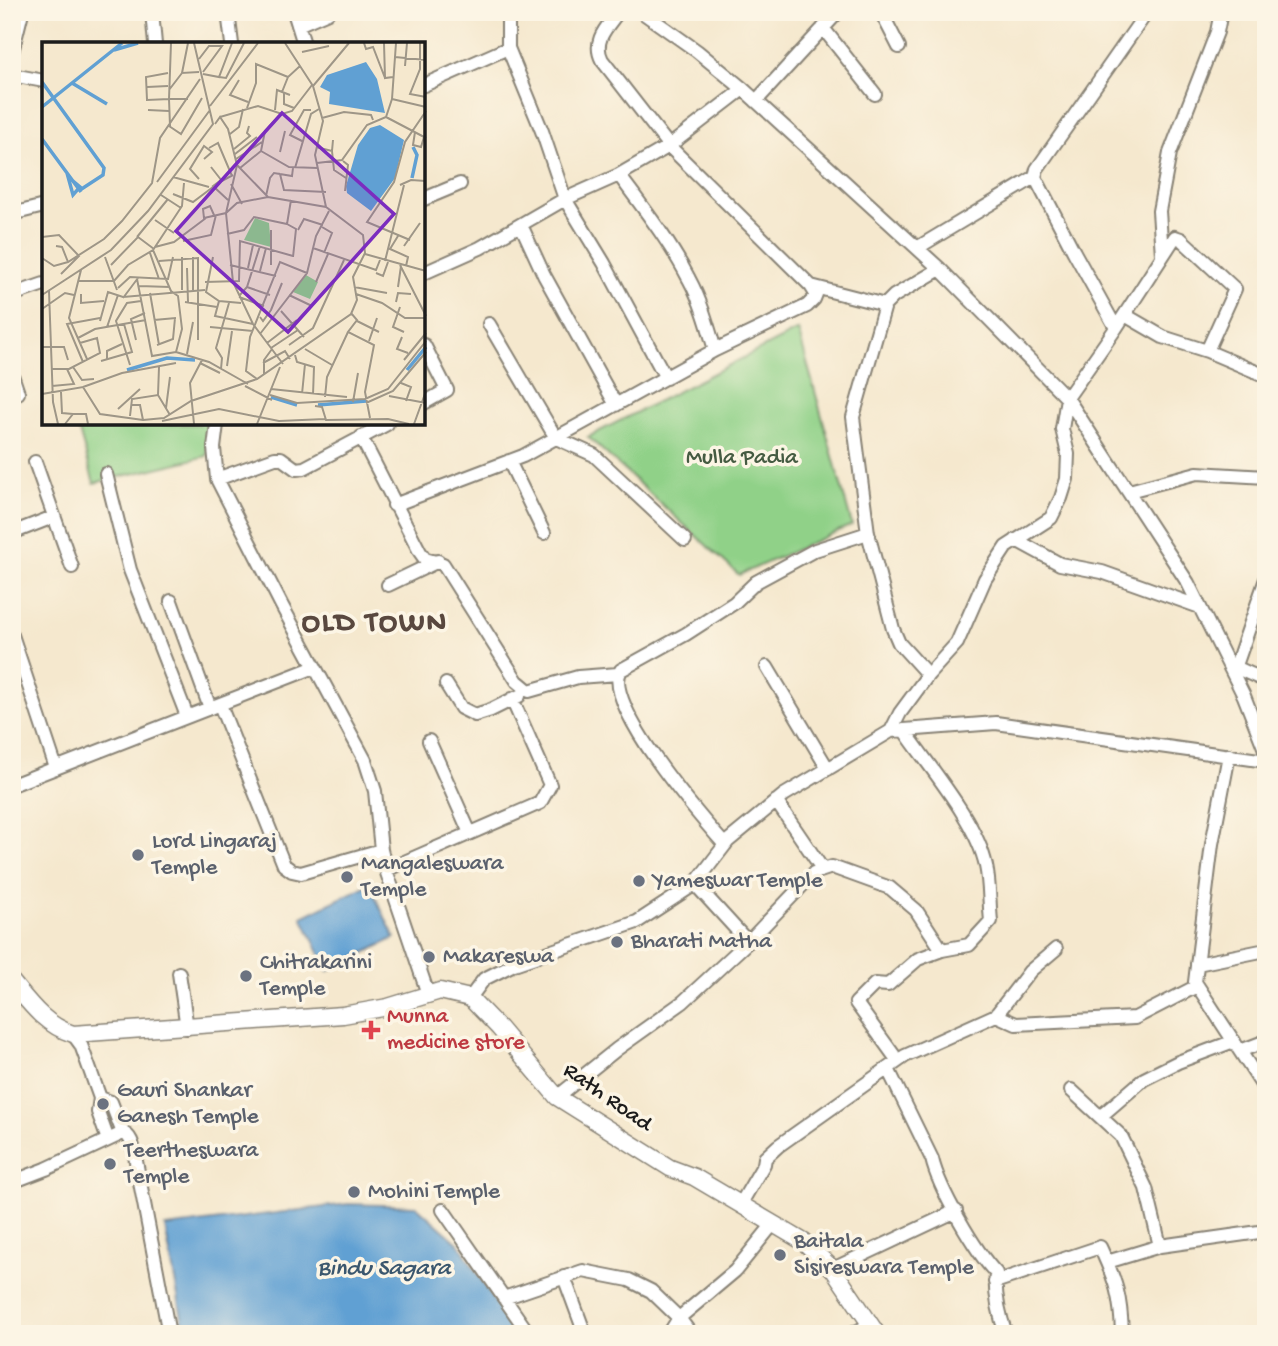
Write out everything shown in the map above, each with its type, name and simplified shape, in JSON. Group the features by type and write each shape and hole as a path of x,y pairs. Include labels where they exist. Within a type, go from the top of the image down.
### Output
{"street":[{"path":"12,51 22,12"},
{"path":"152,12 155,42"},
{"path":"229,12 232,42"},
{"path":"294,12 303,42"},
{"path":"299,25 328,12"},
{"path":"508,12 508,48 542,131 565,199 604,263 666,378"},
{"path":"394,505 509,461 556,438 715,350 807,306 814,299 816,294 811,286 669,146 598,52 597,45 601,36 618,12"},
{"path":"642,12 697,51 743,89 940,269 1067,398 1188,583 1234,671 1266,752"},
{"path":"755,102 838,12"},
{"path":"881,12 899,47"},
{"path":"1116,328 1035,177 1037,169 1147,12"},
{"path":"1162,255 1159,211 1170,153 1217,32 1221,12"},
{"path":"823,28 875,94"},
{"path":"425,85 508,48"},
{"path":"12,75 42,81"},
{"path":"425,273 480,248 565,199 619,175 669,146 743,89"},
{"path":"619,175 689,279 715,350"},
{"path":"917,248 1035,177"},
{"path":"425,199 460,184"},
{"path":"12,214 42,206"},
{"path":"521,225 544,275 616,405"},
{"path":"891,731 900,713 928,675 957,643 994,562 1006,547 1051,518 1067,479 1068,454 1062,429 1067,398 1175,237 1181,239 1236,289 1207,351"},
{"path":"928,675 899,643 893,629 868,533 853,417 885,305 894,296 940,269"},
{"path":"12,295 42,285"},
{"path":"811,286 885,305"},
{"path":"1125,315 1163,337 1207,351 1266,376"},
{"path":"489,324 556,438 594,456 685,540"},
{"path":"425,347 447,390 425,402"},
{"path":"12,375 18,393"},
{"path":"217,425 214,447 217,479 365,760 374,791 386,870 428,994"},
{"path":"217,479 275,458 281,458 296,469 303,468 385,425"},
{"path":"361,437 394,505 425,559 438,561 447,569 517,681 529,691"},
{"path":"509,461 544,533"},
{"path":"35,462 72,568"},
{"path":"1129,491 1197,473 1266,477"},
{"path":"106,474 130,570 187,716"},
{"path":"12,533 53,517"},
{"path":"725,845 690,807 647,747 617,684 618,674 734,603 756,582 815,550 868,533"},
{"path":"1016,540 1060,564 1102,572 1200,607"},
{"path":"388,585 438,561"},
{"path":"1234,671 1266,579"},
{"path":"171,601 284,865 292,872 301,873 381,849"},
{"path":"12,635 56,768"},
{"path":"12,785 315,667"},
{"path":"767,667 828,769"},
{"path":"1234,671 1266,681"},
{"path":"446,684 461,708 475,715 529,691 578,677 618,674"},
{"path":"386,870 540,803 550,785 512,699"},
{"path":"12,982 45,1019 58,1029 73,1034 343,1015 388,1007 440,991 470,998 484,979 504,969 637,922 695,884 725,845 776,802 891,731 996,723 1266,761"},
{"path":"904,730 964,816 974,835 986,866 991,921 969,945 918,958 888,985 876,984 856,1003 893,1065 936,1175 978,1251 996,1273 999,1313 1006,1334"},
{"path":"429,740 470,833"},
{"path":"1229,755 1212,844 1195,982 1266,1091"},
{"path":"776,802 823,870"},
{"path":"557,1097 617,1049 683,1002 748,942 814,873 832,867 890,888 916,910 942,950"},
{"path":"695,884 748,942"},
{"path":"740,1205 764,1164 765,1157 893,1065 996,1015 1030,971 1056,949"},
{"path":"1197,964 1266,950"},
{"path":"179,973 187,1028"},
{"path":"996,1015 1016,1024 1135,1018 1197,986"},
{"name":"Rath Road","path":"470,998 557,1097 670,1168 694,1177 804,1242 833,1269 874,1329"},
{"path":"73,1034 81,1045 100,1098 98,1112 107,1139"},
{"path":"1101,1116 1144,1079 1178,1062 1266,1041"},
{"path":"1071,1090 1121,1136 1146,1188 1160,1246"},
{"path":"100,1098 111,1102 123,1133 131,1139 169,1334"},
{"path":"12,1182 123,1133"},
{"path":"443,1210 529,1334"},
{"path":"833,1269 956,1211"},
{"path":"669,1334 679,1318 736,1271 773,1224"},
{"path":"1107,1262 1160,1246 1266,1231"},
{"path":"995,1282 1100,1247 1116,1282 1123,1322 1122,1334"},
{"path":"504,1298 583,1271 629,1280 651,1291 679,1318 691,1334"},
{"path":"564,1277 585,1334"},
{"path":"852,1334 874,1329"}],"green space":[{"name":"Mulla Padia","path":"798,330 852,525 739,575 588,437"},
{"path":"77,425 209,425 207,456 94,483"}],"water":[{"path":"369,884 395,938 328,971 302,917"},
{"name":"Bindu Sagara","path":"348,1204 416,1206 459,1244 514,1334 185,1334 165,1227"}],"place":[{"name":"Lord Lingaraj Temple","path":"138,855"},
{"name":"Mangaleswara Temple","path":"347,877"},
{"name":"Yameswar Temple","path":"639,881"},
{"name":"Bharati Matha","path":"617,942"},
{"name":"Makareswa","path":"429,957"},
{"name":"Chitrakarini Temple","path":"246,976"},
{"name":"Munna medicine store","path":"371,1030"},
{"name":"Gauri Shankar Ganesh Temple","path":"103,1104"},
{"name":"Teertheswara Temple","path":"110,1164"},
{"name":"Mohini Temple","path":"354,1192"},
{"name":"Baitala Sisireswara Temple","path":"780,1255"}],"district":[{"name":"OLD TOWN","path":"375,624"}]}
